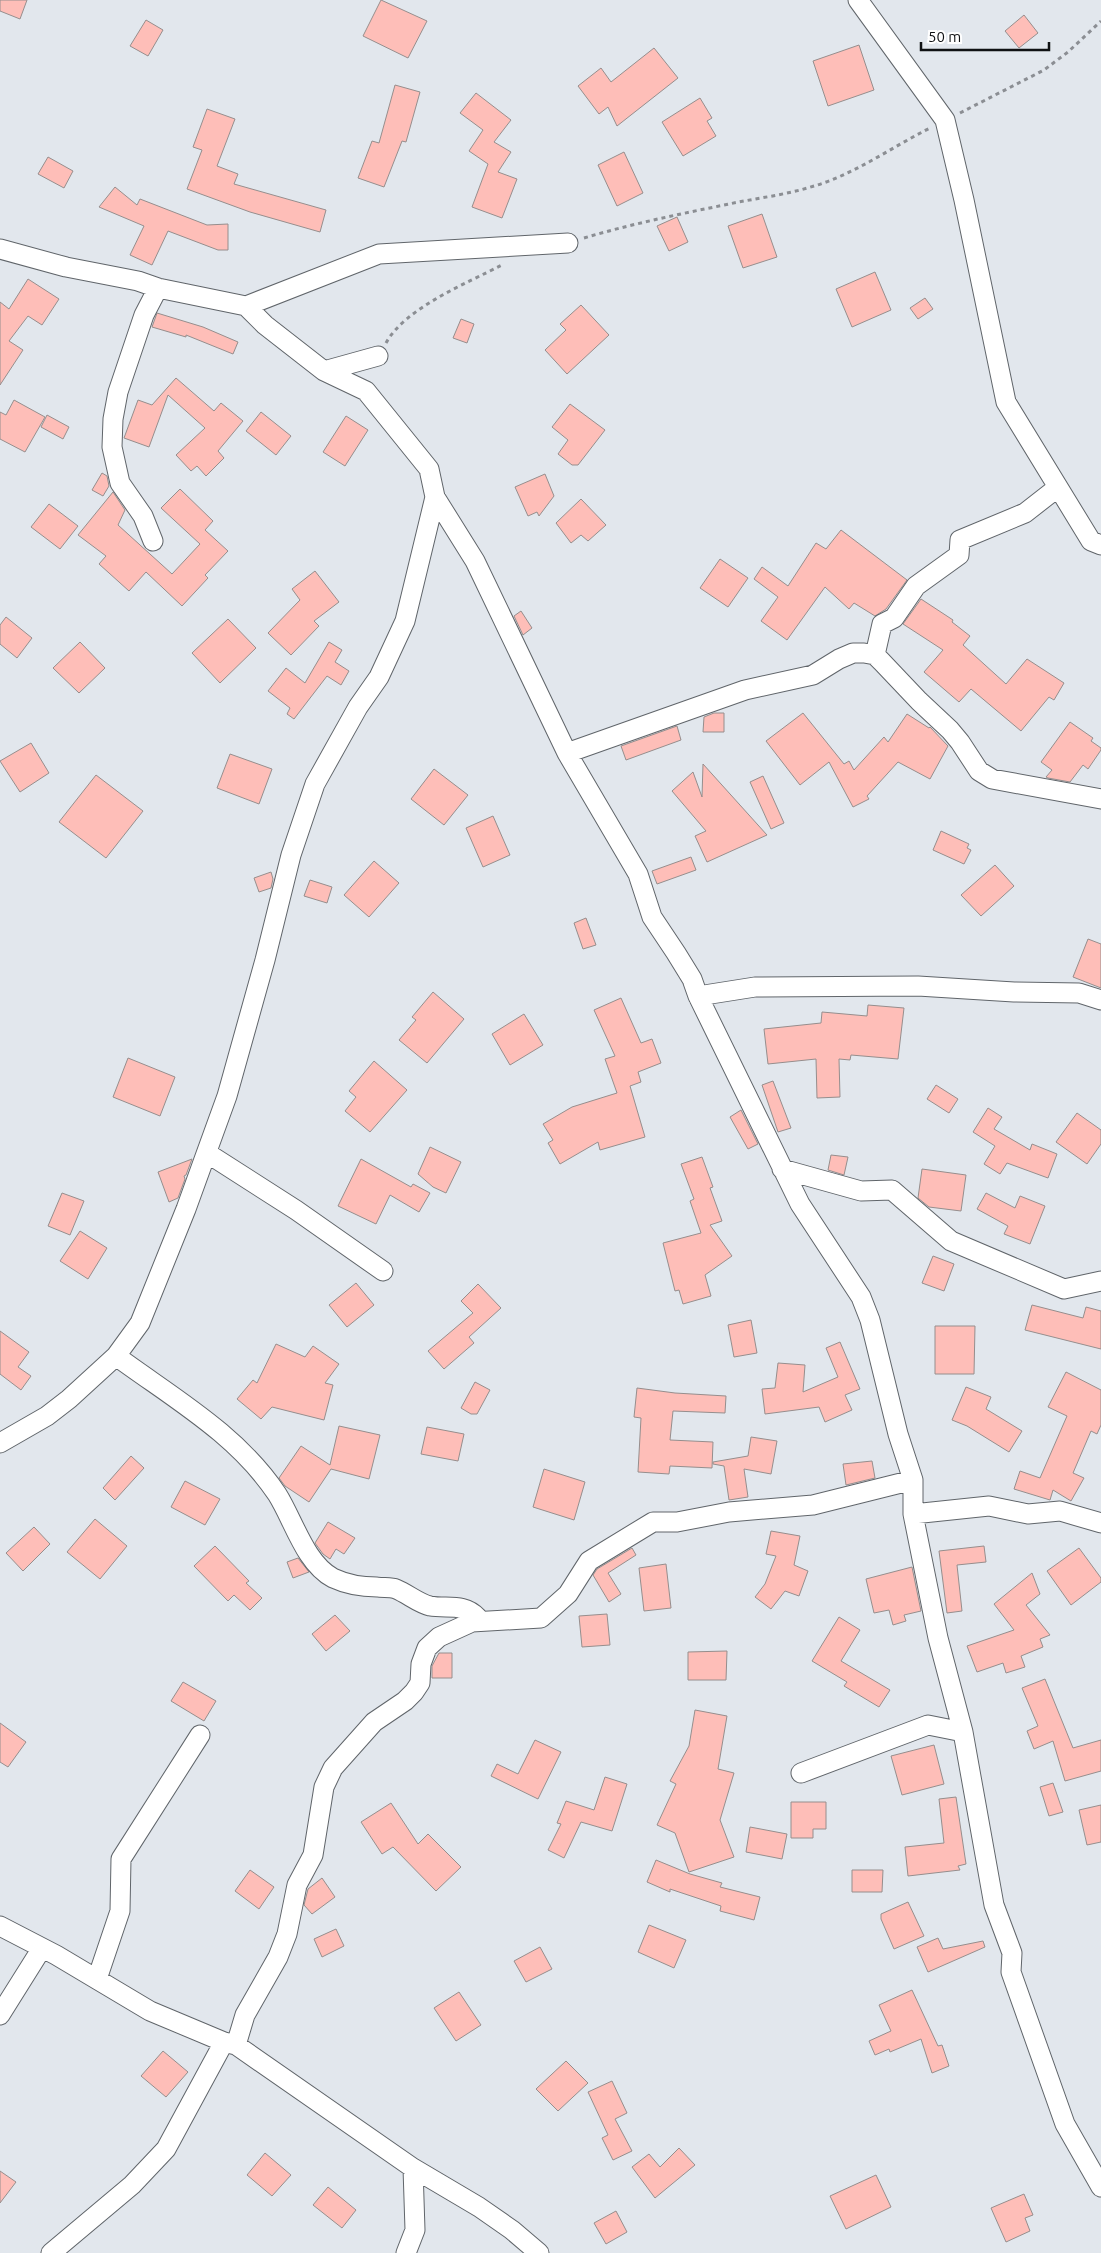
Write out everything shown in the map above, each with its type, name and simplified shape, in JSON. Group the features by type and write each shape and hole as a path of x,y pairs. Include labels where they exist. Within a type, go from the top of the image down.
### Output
{"street":[{"path":"858,0 945,120 964,200 1006,402 1091,541 1101,545"},
{"path":"0,249 66,267 138,281 158,288 246,306 379,254 568,243"},
{"path":"153,541 143,516 120,484 112,447 112,419 118,392 144,315 158,288"},
{"path":"246,306 265,325 324,371 366,391 429,469 435,498 475,561 567,753 638,874 652,917 692,979 698,996 800,1204 861,1297 870,1320 898,1434 914,1480 913,1514 938,1638 963,1732 994,1905 1012,1953 1011,1972 1066,2124 1101,2187"},
{"path":"324,371 378,356"},
{"path":"875,655 882,624 894,618 916,586 959,555 960,540 1025,513 1057,488"},
{"path":"0,1443 47,1416 116,1356 140,1322 207,1153 239,1056 290,854 314,784 358,707 378,677 405,621 435,498"},
{"path":"567,753 745,690 813,675 839,659 854,653 864,653 875,655 950,730 979,771 992,779 1101,799"},
{"path":"698,996 755,987 918,986 1014,992 1079,993 1101,1000"},
{"path":"207,1153 296,1210 383,1271"},
{"path":"782,1169 861,1191 892,1190 951,1242 1064,1289 1101,1281"},
{"path":"116,1356 207,1420 240,1450 270,1484 285,1507 314,1563 332,1577 349,1585 395,1588 430,1606 448,1606 471,1610 477,1617 472,1622"},
{"path":"51,2253 132,2185 166,2149 230,2044 278,1957 284,1942 297,1885 313,1855 324,1787 333,1768 374,1722 414,1692 420,1682 421,1664 427,1648 438,1637 472,1622 541,1618 568,1594 589,1561 653,1522 677,1522 738,1511 813,1505 914,1480"},
{"path":"913,1514 989,1506 1028,1514 1060,1510 1101,1522"},
{"path":"801,1773 928,1726 963,1732"},
{"path":"97,1979 120,1910 121,1859 200,1734"},
{"path":"0,1926 97,1979 150,2011 230,2044 413,2168 479,2206 539,2253"},
{"path":"0,2016 42,1948"},
{"path":"406,2253 415,2230 413,2168"}],"path":[{"path":"568,243 616,228 728,204 788,194 817,186 842,175 1044,70 1068,52 1101,21"},
{"path":"378,356 389,336 412,315 438,297 506,264"}],"building":[{"path":"0,0 27,0 20,19 0,11"},
{"path":"381,0 427,21 408,58 363,36"},
{"path":"1024,15 1038,33 1019,48 1005,31"},
{"path":"146,20 163,30 148,56 130,46"},
{"path":"859,45 874,90 828,106 813,61"},
{"path":"654,48 678,78 617,126 608,107 599,114 578,86 601,68 611,82"},
{"path":"395,85 420,92 406,142 402,141 384,187 358,178 372,141 379,143"},
{"path":"476,93 511,120 494,142 511,152 498,172 517,179 502,218 472,207 488,164 469,151 483,130 460,113"},
{"path":"700,98 712,118 707,121 716,136 683,156 662,122"},
{"path":"207,109 235,119 217,166 238,174 234,184 326,210 320,232 250,212 187,189 202,150 193,147"},
{"path":"624,152 643,193 617,206 598,165"},
{"path":"48,157 73,171 64,188 38,174"},
{"path":"115,187 137,205 140,199 207,225 228,224 228,250 218,250 168,231 152,265 130,255 144,226 99,207"},
{"path":"762,214 777,257 743,268 728,226"},
{"path":"677,217 688,242 669,251 657,226"},
{"path":"875,272 891,310 852,327 836,289"},
{"path":"28,279 59,299 42,325 28,316 9,341 23,350 0,385 0,302 9,309"},
{"path":"925,298 933,309 918,319 910,308"},
{"path":"581,305 609,335 567,374 545,350 566,330 560,324"},
{"path":"157,313 203,327 238,342 233,354 186,335 186,337 152,327"},
{"path":"461,319 474,324 467,343 453,338"},
{"path":"176,378 214,411 221,403 243,421 218,451 224,458 206,476 197,466 191,471 176,455 205,428 168,395 149,447 124,438 138,400 152,405"},
{"path":"14,400 45,417 25,452 0,439 0,412 6,415"},
{"path":"570,404 605,430 578,465 572,465 558,454 568,440 552,427"},
{"path":"261,412 291,436 276,455 246,431"},
{"path":"47,415 69,427 63,439 41,427"},
{"path":"346,416 368,430 345,466 323,452"},
{"path":"102,473 107,476 109,486 103,496 92,490"},
{"path":"545,474 554,496 539,516 537,512 528,516 515,487"},
{"path":"180,489 213,521 205,530 228,551 205,575 208,578 182,606 146,572 129,591 99,564 106,556 78,535 113,492 125,510 118,525 172,574 200,544 161,508"},
{"path":"581,499 606,525 588,541 581,535 571,543 556,523"},
{"path":"49,504 78,526 60,549 31,527"},
{"path":"841,530 907,580 886,609 875,616 854,603 849,609 825,587 787,640 761,621 778,597 754,579 762,567 788,586 816,543 826,549"},
{"path":"720,559 748,578 728,607 700,588"},
{"path":"315,571 339,602 314,621 319,626 291,655 268,633 300,600 292,589"},
{"path":"921,599 953,620 952,622 970,636 963,645 1006,684 1027,659 1064,683 1054,700 1049,697 1021,731 971,689 959,702 924,672 943,650 903,624"},
{"path":"521,611 532,628 523,635 514,616"},
{"path":"6,617 32,638 17,658 0,644 0,625"},
{"path":"228,619 256,648 220,683 192,653"},
{"path":"80,642 105,668 79,693 53,668"},
{"path":"329,642 342,650 335,662 349,671 341,685 327,676 294,719 287,714 290,708 268,691 286,668 305,683"},
{"path":"714,713 724,713 724,732 703,732 704,717"},
{"path":"803,713 844,764 849,761 854,770 884,737 888,742 907,714 930,727 948,746 930,779 898,762 867,796 869,799 853,807 829,762 800,785 766,741"},
{"path":"1070,722 1093,738 1091,741 1101,750 1088,769 1083,765 1070,782 1048,778 1046,777 1052,770 1041,762"},
{"path":"677,726 681,740 626,760 621,746"},
{"path":"31,743 49,773 20,792 0,761"},
{"path":"230,754 272,769 259,804 217,788"},
{"path":"703,764 767,835 707,862 695,836 706,831 672,791 693,772 702,797"},
{"path":"434,769 468,795 444,825 411,799"},
{"path":"96,775 143,811 106,858 59,822"},
{"path":"763,776 784,823 771,829 750,782"},
{"path":"493,816 510,855 483,867 466,828"},
{"path":"941,831 969,844 967,848 971,850 964,864 933,850"},
{"path":"691,857 696,870 657,884 652,871"},
{"path":"374,861 399,883 369,917 344,895"},
{"path":"995,865 1014,886 981,916 961,895"},
{"path":"271,872 273,879 271,888 259,892 254,878"},
{"path":"310,880 332,887 327,903 304,896"},
{"path":"586,918 596,945 583,949 574,923"},
{"path":"1088,939 1101,944 1101,988 1073,977"},
{"path":"433,992 464,1019 427,1063 399,1040 416,1020 412,1017"},
{"path":"621,998 641,1043 652,1039 661,1063 638,1072 641,1082 630,1086 645,1137 600,1150 598,1142 560,1164 548,1143 553,1140 543,1124 572,1107 617,1093 605,1059 615,1056 594,1010"},
{"path":"868,1005 904,1008 898,1059 851,1055 850,1060 839,1059 840,1097 817,1098 816,1059 768,1064 764,1029 821,1023 822,1012 867,1016"},
{"path":"524,1014 543,1045 510,1065 492,1034"},
{"path":"128,1058 175,1077 160,1116 113,1097"},
{"path":"374,1061 407,1090 370,1132 345,1111 356,1097 349,1091"},
{"path":"773,1081 791,1128 778,1132 762,1085"},
{"path":"936,1085 958,1099 949,1113 927,1099"},
{"path":"988,1108 1002,1117 994,1129 1030,1150 1032,1144 1057,1154 1048,1178 1007,1163 1000,1174 984,1164 995,1146 973,1132"},
{"path":"741,1110 758,1144 748,1149 730,1117"},
{"path":"1077,1113 1101,1130 1101,1144 1087,1164 1056,1142"},
{"path":"430,1147 461,1162 446,1193 433,1187 418,1174"},
{"path":"831,1155 848,1157 844,1175 828,1170"},
{"path":"702,1157 713,1187 710,1188 722,1221 710,1225 732,1256 705,1275 711,1296 683,1304 679,1290 675,1291 663,1243 701,1233 690,1201 694,1199 681,1164"},
{"path":"192,1159 184,1176 185,1179 178,1198 169,1202 158,1172"},
{"path":"361,1159 411,1187 413,1184 430,1193 419,1212 390,1195 376,1224 338,1206"},
{"path":"922,1169 966,1175 961,1211 929,1207 918,1198"},
{"path":"62,1193 84,1201 70,1235 48,1226"},
{"path":"986,1193 1015,1208 1020,1196 1045,1206 1030,1244 1004,1234 1008,1226 977,1209"},
{"path":"80,1231 107,1248 88,1279 60,1261"},
{"path":"933,1256 954,1264 944,1291 922,1283"},
{"path":"356,1283 374,1305 347,1327 329,1305"},
{"path":"478,1284 501,1308 469,1337 474,1343 444,1369 428,1351 473,1313 461,1301"},
{"path":"1032,1305 1083,1318 1086,1307 1101,1311 1101,1349 1025,1330"},
{"path":"751,1320 757,1353 734,1357 728,1325"},
{"path":"935,1326 975,1326 974,1374 935,1374"},
{"path":"0,1331 29,1352 18,1367 31,1376 21,1390 0,1374"},
{"path":"840,1342 860,1389 845,1395 852,1410 825,1422 819,1407 765,1414 762,1389 775,1388 778,1363 805,1365 803,1392 838,1377 826,1348"},
{"path":"276,1344 305,1357 313,1346 339,1364 325,1383 333,1385 324,1420 272,1407 261,1419 237,1399 253,1380 257,1383"},
{"path":"1066,1372 1101,1390 1101,1425 1097,1434 1091,1431 1073,1473 1084,1478 1071,1501 1053,1490 1050,1500 1014,1489 1020,1471 1040,1478 1067,1416 1048,1407"},
{"path":"475,1382 490,1390 477,1414 471,1414 461,1408"},
{"path":"966,1387 991,1397 986,1409 1022,1431 1009,1452 967,1426 952,1420"},
{"path":"637,1388 675,1393 726,1396 725,1413 673,1411 670,1440 713,1442 712,1468 670,1466 669,1474 638,1472 641,1418 634,1417"},
{"path":"339,1426 380,1435 369,1479 331,1469 309,1502 285,1486 279,1478 301,1446 330,1465"},
{"path":"427,1427 464,1434 458,1461 421,1454"},
{"path":"751,1437 777,1441 771,1474 744,1469 748,1497 729,1500 724,1466 713,1464 713,1462 748,1456"},
{"path":"131,1456 144,1468 115,1500 103,1488"},
{"path":"872,1461 875,1478 846,1485 843,1464"},
{"path":"544,1469 585,1482 574,1520 533,1507"},
{"path":"185,1481 220,1499 205,1525 171,1507"},
{"path":"95,1519 127,1546 100,1579 67,1552"},
{"path":"328,1522 355,1538 344,1554 336,1549 330,1559 323,1554 315,1543"},
{"path":"34,1527 50,1544 23,1571 6,1553"},
{"path":"771,1531 800,1536 794,1565 808,1571 799,1596 785,1591 771,1609 755,1597 765,1584 776,1556 766,1554"},
{"path":"215,1546 249,1581 246,1583 262,1598 250,1610 234,1595 228,1601 194,1566"},
{"path":"984,1546 986,1562 957,1565 962,1611 947,1613 939,1551"},
{"path":"632,1548 636,1555 608,1573 621,1594 609,1602 593,1575 597,1569"},
{"path":"1079,1548 1101,1578 1101,1582 1071,1605 1047,1571"},
{"path":"298,1558 309,1572 293,1578 287,1562"},
{"path":"666,1564 671,1608 644,1611 639,1568"},
{"path":"912,1567 921,1611 904,1615 906,1621 893,1625 889,1610 874,1613 866,1579"},
{"path":"1032,1573 1040,1594 1026,1605 1050,1635 1040,1639 1043,1647 1021,1656 1025,1667 1006,1673 1003,1663 977,1672 967,1646 1014,1630 994,1604"},
{"path":"607,1614 610,1645 582,1647 579,1616"},
{"path":"335,1615 350,1631 326,1651 312,1634"},
{"path":"839,1617 860,1630 841,1661 890,1690 879,1707 844,1686 847,1682 812,1661"},
{"path":"727,1651 726,1680 688,1680 688,1652"},
{"path":"439,1653 452,1653 452,1678 432,1678 432,1666"},
{"path":"1045,1679 1073,1748 1101,1740 1101,1771 1065,1781 1053,1741 1034,1749 1027,1731 1038,1726 1022,1688"},
{"path":"183,1682 216,1701 204,1721 171,1701"},
{"path":"695,1710 727,1716 718,1769 734,1773 720,1820 734,1857 689,1872 675,1833 657,1825 676,1784 670,1781 689,1746"},
{"path":"0,1723 26,1742 8,1767 0,1762"},
{"path":"535,1740 561,1752 538,1799 491,1776 497,1764 518,1774"},
{"path":"934,1745 944,1784 902,1795 891,1756"},
{"path":"605,1777 627,1784 612,1831 581,1822 564,1858 548,1850 561,1824 557,1823 566,1801 594,1810"},
{"path":"1053,1783 1063,1812 1049,1816 1040,1787"},
{"path":"956,1797 966,1864 958,1866 960,1870 908,1876 905,1847 944,1843 939,1799"},
{"path":"791,1802 826,1802 826,1829 813,1829 813,1838 791,1838"},
{"path":"391,1803 418,1844 428,1834 461,1867 436,1891 393,1847 382,1854 361,1822"},
{"path":"1101,1805 1101,1842 1087,1845 1079,1810"},
{"path":"750,1827 787,1834 782,1859 746,1852"},
{"path":"656,1860 690,1874 722,1883 720,1887 760,1897 754,1920 720,1911 721,1906 670,1889 670,1892 647,1882"},
{"path":"250,1870 274,1887 259,1909 235,1891"},
{"path":"852,1870 883,1870 882,1892 852,1892"},
{"path":"322,1878 335,1897 312,1914 304,1905 308,1889"},
{"path":"908,1902 924,1936 894,1949 881,1919 881,1914"},
{"path":"649,1925 686,1940 674,1968 638,1952"},
{"path":"336,1929 344,1946 322,1957 314,1939"},
{"path":"938,1938 943,1949 983,1941 985,1947 928,1972 917,1947"},
{"path":"540,1947 552,1969 526,1982 514,1961"},
{"path":"912,1990 938,2046 942,2045 949,2066 932,2073 921,2039 890,2052 889,2049 875,2055 869,2041 891,2031 879,2005"},
{"path":"459,1992 481,2025 456,2041 434,2008"},
{"path":"163,2051 188,2072 166,2097 141,2076"},
{"path":"566,2061 588,2083 558,2111 536,2089"},
{"path":"612,2081 627,2113 615,2119 632,2151 613,2160 602,2138 608,2135 588,2092"},
{"path":"679,2148 695,2165 655,2198 632,2167 649,2154 660,2167"},
{"path":"265,2153 291,2175 272,2196 247,2175"},
{"path":"0,2171 16,2182 0,2203"},
{"path":"876,2175 891,2207 846,2229 830,2196"},
{"path":"328,2187 356,2210 342,2228 313,2205"},
{"path":"1024,2194 1033,2215 1025,2218 1030,2231 1006,2242 991,2208"},
{"path":"616,2211 627,2232 606,2244 594,2223"}]}
